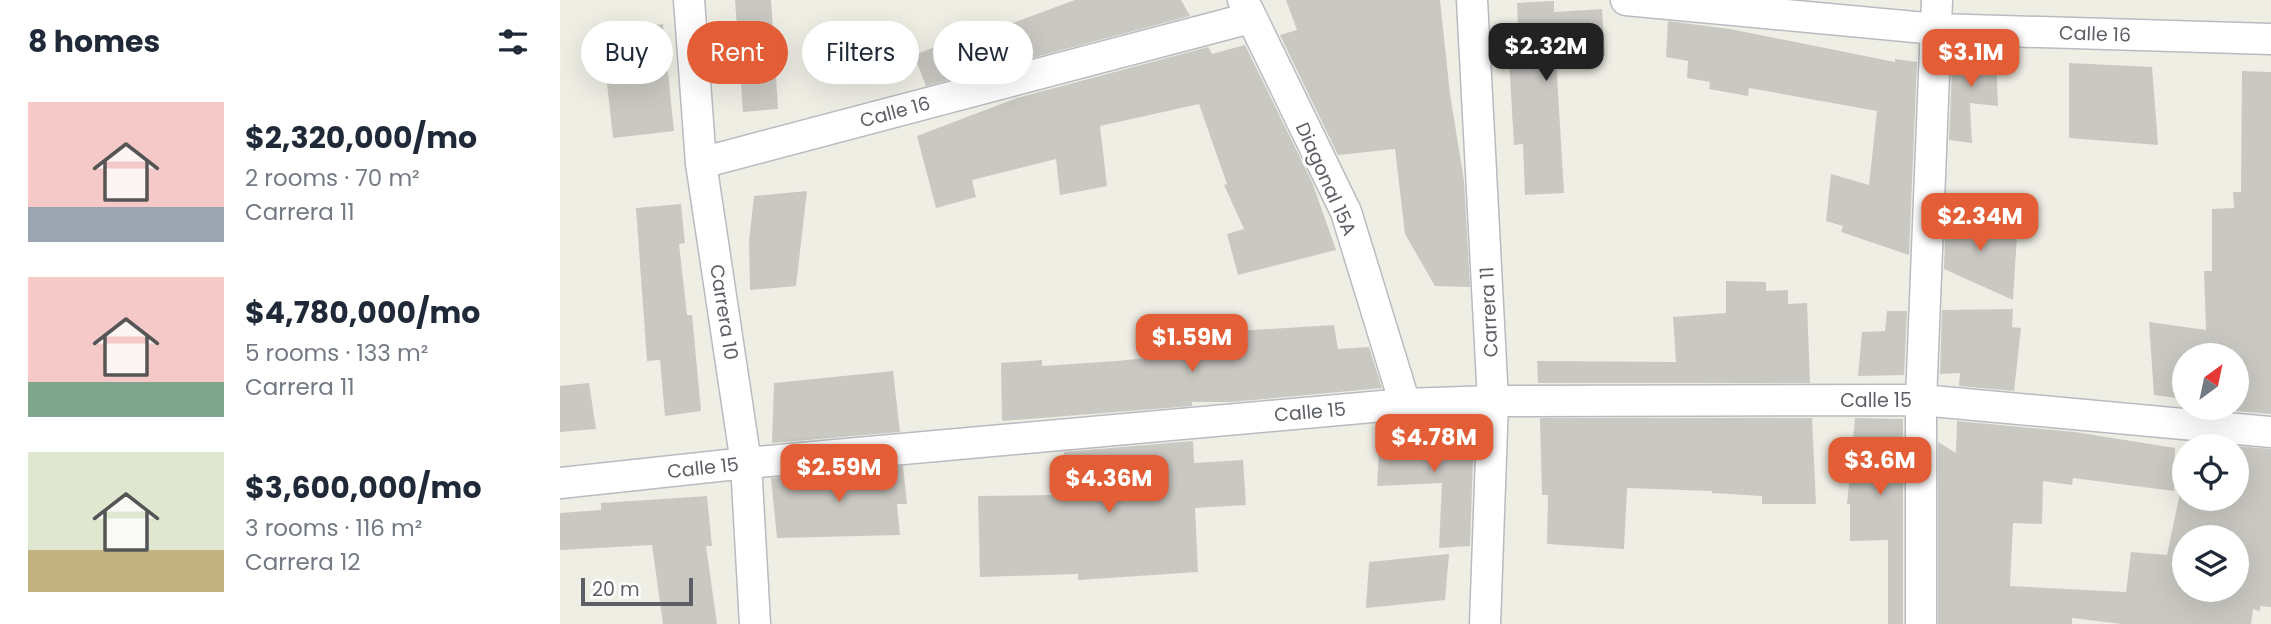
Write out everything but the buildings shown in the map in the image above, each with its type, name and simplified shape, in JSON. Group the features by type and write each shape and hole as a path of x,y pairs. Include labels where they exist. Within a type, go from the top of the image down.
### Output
{"street":[{"name":"Carrera 10","path":"689,0 701,163 746,463 755,624"},
{"name":"Carrera 11","path":"1472,0 1493,401 1485,624"},
{"name":"Calle 16","path":"1626,0 1936,14 2271,39"},
{"name":"Calle 16","path":"701,163 1246,9"},
{"name":"Diagonal 15A","path":"1246,9 1346,212 1405,404"},
{"path":"1921,624 1922,400 1936,14"},
{"name":"Calle 15","path":"560,483 746,463 1405,404 1493,401 1922,400 2271,432"}]}
